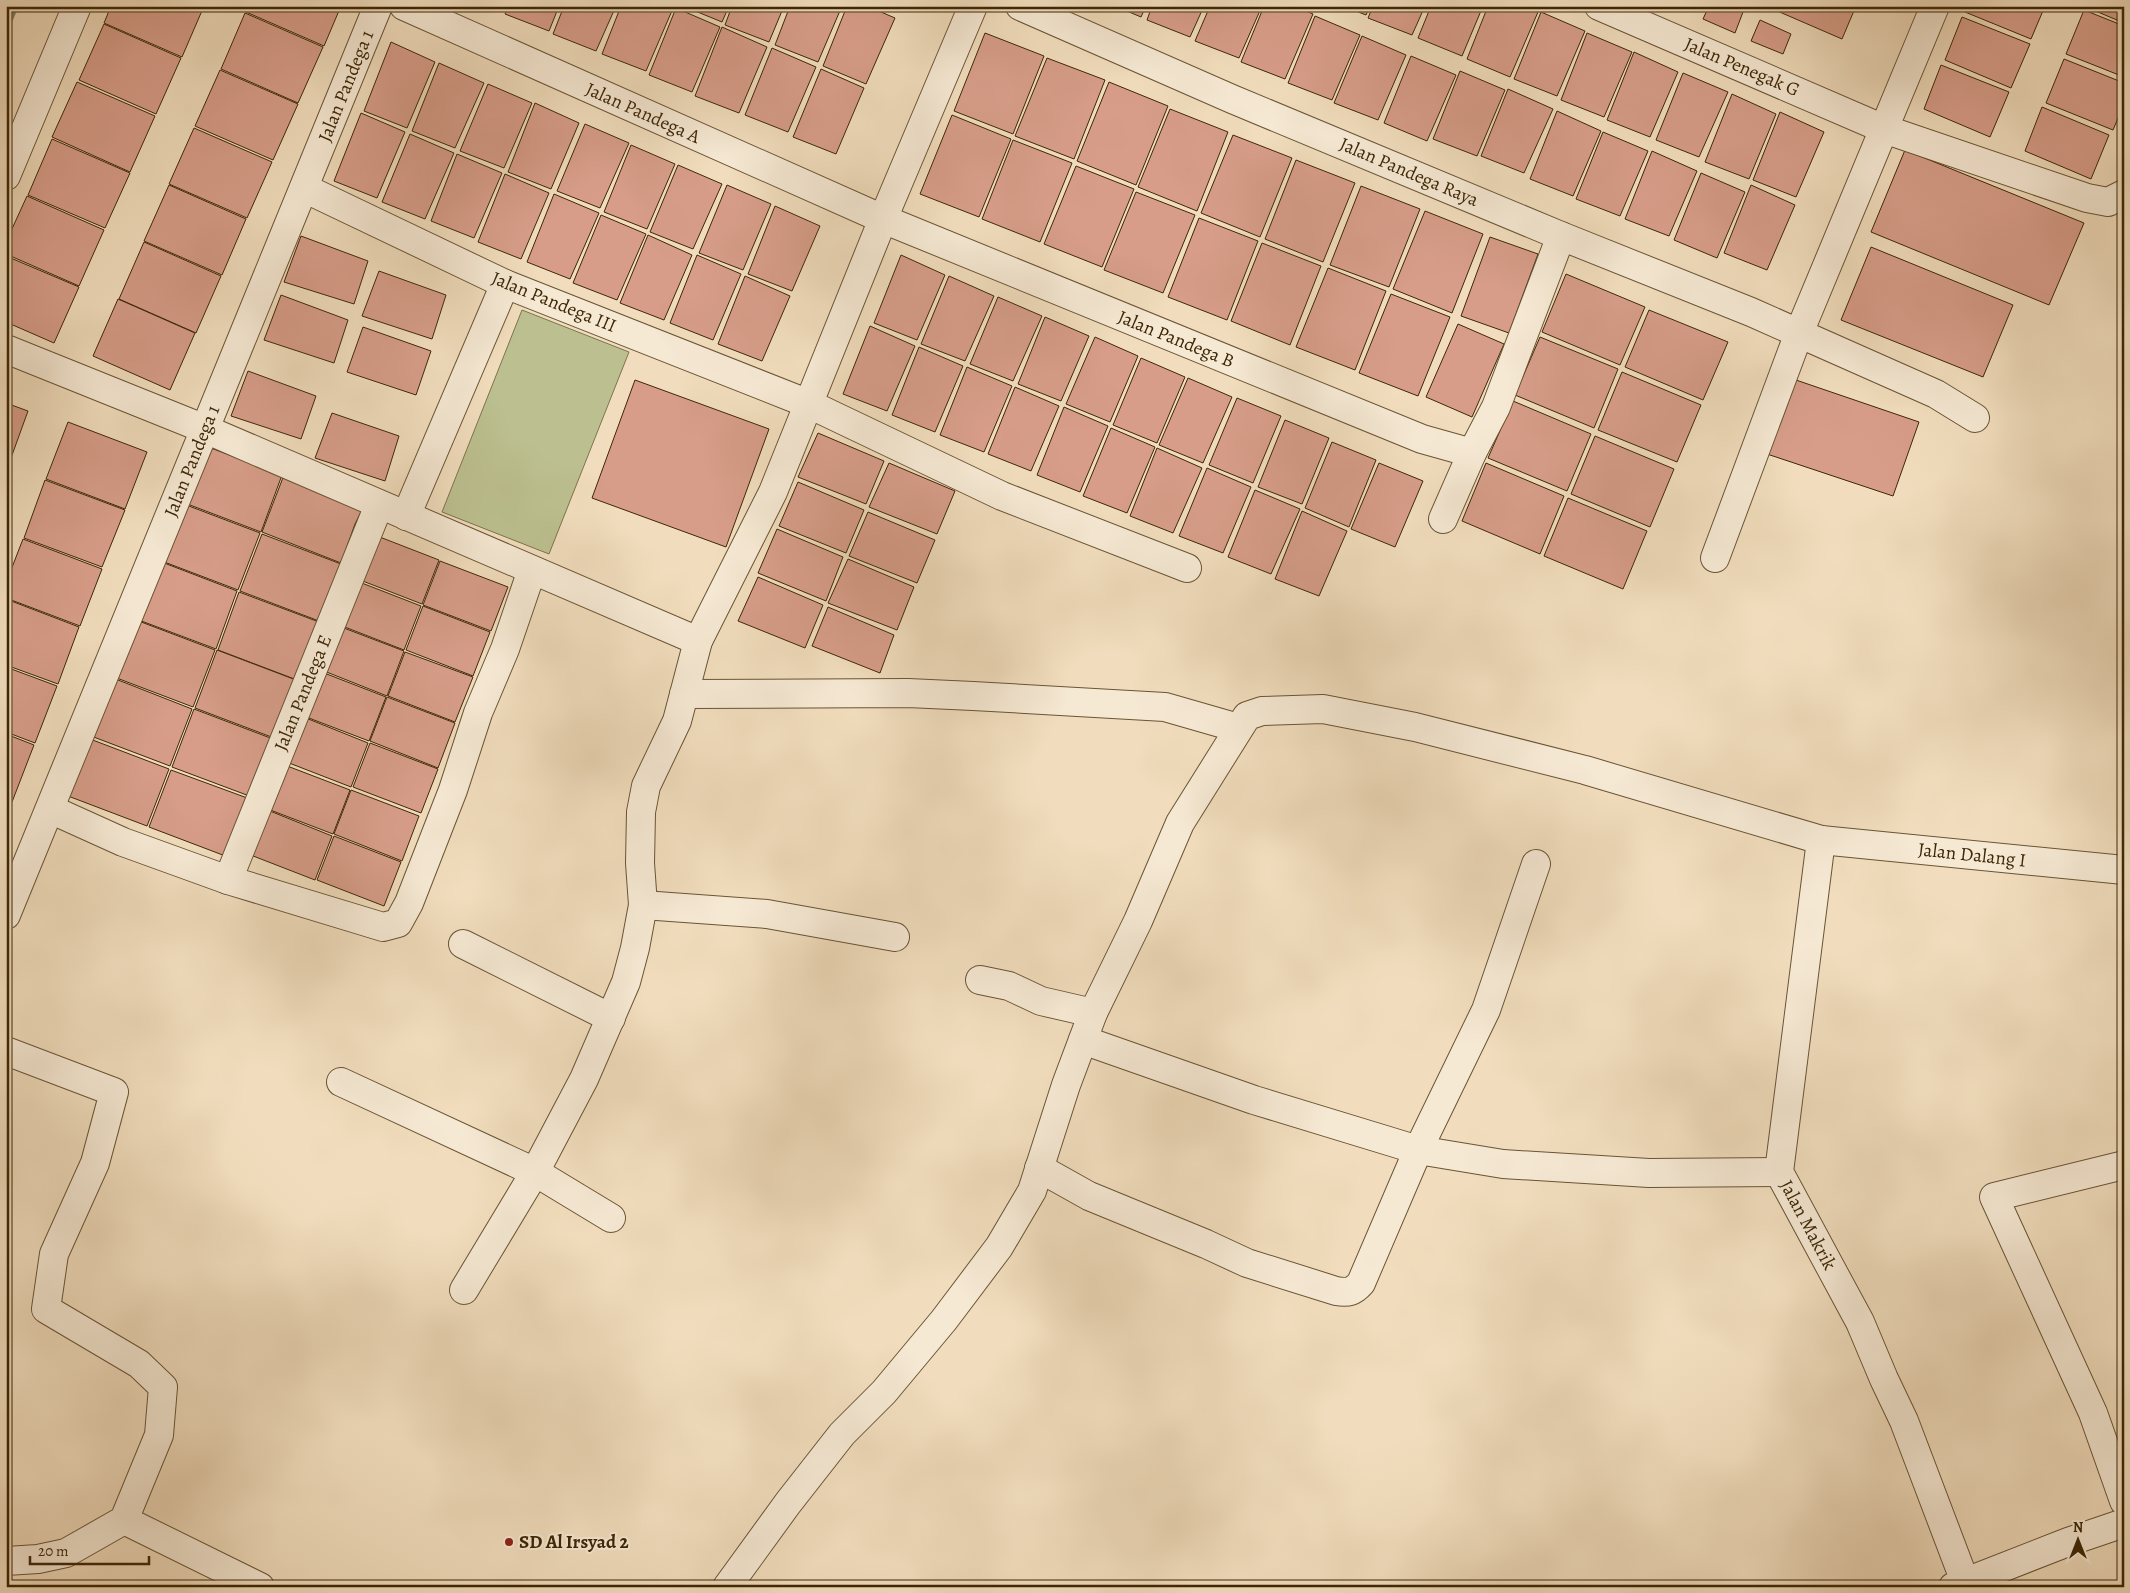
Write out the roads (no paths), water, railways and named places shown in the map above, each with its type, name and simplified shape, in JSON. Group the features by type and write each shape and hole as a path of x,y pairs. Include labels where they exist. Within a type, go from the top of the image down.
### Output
{"street":[{"path":"6,176 78,6"},
{"name":"Jalan Pandega 1","path":"6,916 378,6"},
{"name":"Jalan Pandega A","path":"404,6 883,219"},
{"path":"464,1290 535,1172 584,1079 626,982 643,905 640,863 641,812 646,786 677,721 698,641 773,492 883,219 973,6"},
{"name":"Jalan Pandega Raya","path":"1020,6 1232,99 1560,236 1799,333 1936,394 1975,418"},
{"name":"Jalan Penegak G","path":"1599,6 1644,15 1884,129 2088,198 2108,202 2124,194"},
{"path":"1715,558 1799,333 1935,6"},
{"name":"Jalan Pandega III","path":"304,188 505,284 809,404 1002,496 1187,568"},
{"name":"Jalan Pandega B","path":"883,219 1422,439 1472,453"},
{"path":"1443,519 1472,453 1496,407 1560,236"},
{"path":"406,516 505,284"},
{"path":"6,350 205,429 698,641"},
{"name":"Jalan Pandega E","path":"228,880 379,505"},
{"path":"50,809 122,842 228,880 383,927 398,924 409,903 453,790 478,712 505,649 532,570"},
{"path":"996,684 1096,686 1182,696 1209,701 1224,714 1229,725"},
{"path":"684,694 908,693 973,696 1165,707 1229,725"},
{"name":"Jalan Dalang I","path":"727,1587 788,1503 842,1434 884,1392 944,1320 1000,1247 1032,1191 1092,1012 1138,921 1180,823 1229,725 1262,711 1332,710 1415,727 1585,770 1821,840 2124,870"},
{"name":"Jalan Makrik","path":"1821,840 1779,1172 1860,1322 1904,1421 1962,1585"},
{"path":"1040,1168 1089,1196 1247,1263 1346,1293 1353,1291 1361,1283 1418,1150 1486,1010 1536,864"},
{"path":"643,905 768,914 895,936"},
{"path":"463,944 611,1018"},
{"path":"980,980 1009,986 1041,1001 1092,1012"},
{"path":"1083,1040 1254,1100 1418,1150 1503,1164 1649,1173 1779,1172"},
{"path":"6,1051 114,1092 95,1163 54,1254 46,1309 139,1364 163,1386 159,1435 124,1520 66,1553 38,1560 6,1561"},
{"path":"341,1082 535,1172 612,1218"},
{"path":"2124,1165 1994,1197 2093,1413 2124,1501"},
{"path":"124,1520 260,1587"},
{"path":"1962,1585 2068,1542 2124,1523"}],"waterway":[{"path":"6,22 13,6"}],"place":[{"name":"SD Al Irsyad 2","path":"509,1542"}]}
